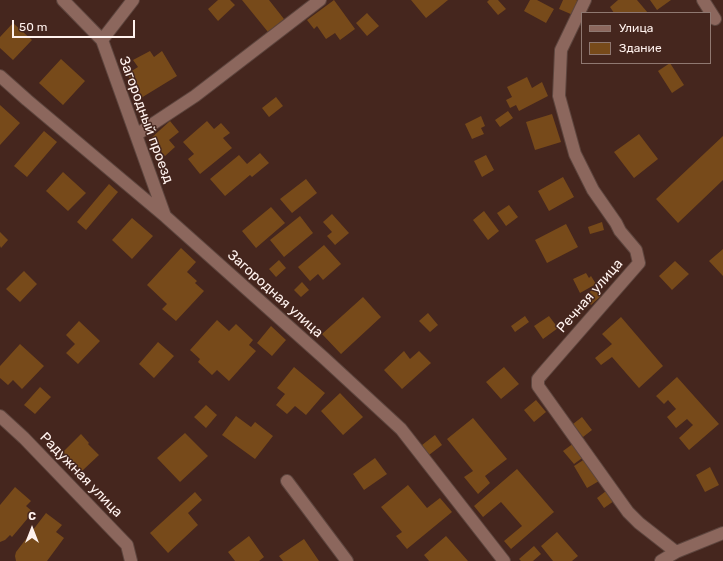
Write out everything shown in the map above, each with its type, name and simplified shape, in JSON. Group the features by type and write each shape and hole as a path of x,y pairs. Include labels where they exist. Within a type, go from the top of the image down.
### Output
{"street":[{"name":"Загородный проезд","path":"63,0 102,40 166,217"},
{"path":"102,40 133,0"},
{"path":"136,135 195,96 320,0"},
{"name":"Речная улица","path":"585,0 561,50 560,96 575,154 593,190 620,231 636,250 638,263 538,379 538,386 628,512 639,523 676,552"},
{"path":"703,0 711,12"},
{"path":"711,13 715,19"},
{"name":"Загородная улица","path":"0,76 166,217 401,429 504,561"},
{"name":"Радужная улица","path":"0,416 24,438 127,546 131,561"},
{"path":"287,481 347,561"},
{"path":"661,561 676,552 723,534"}],"building":[{"path":"218,0 230,0 235,5 218,21 208,9"},
{"path":"242,0 269,0 284,19 268,32"},
{"path":"334,0 355,29 340,40 335,33 326,39 317,26 314,29 307,20"},
{"path":"411,0 448,0 426,18"},
{"path":"489,0 498,0 506,9 498,15 487,2"},
{"path":"530,0 537,0 554,9 546,23 524,11"},
{"path":"563,0 579,1 573,15 559,9"},
{"path":"618,0 637,0 647,12 613,12 610,7"},
{"path":"650,0 671,0 657,10"},
{"path":"367,13 379,26 367,36 356,23"},
{"path":"13,23 32,40 13,60 0,48 0,37"},
{"path":"150,51 154,57 162,51 177,76 141,98 127,74 138,67 133,60"},
{"path":"61,59 85,81 63,105 39,83"},
{"path":"671,64 684,85 672,93 658,71"},
{"path":"527,77 532,88 542,82 548,96 519,111 516,105 510,108 506,100 512,97 507,87"},
{"path":"276,97 283,106 269,117 262,108"},
{"path":"0,105 20,123 0,145"},
{"path":"508,111 513,118 500,127 495,120"},
{"path":"552,114 561,142 535,150 526,122"},
{"path":"481,116 485,126 481,128 484,134 472,139 465,124"},
{"path":"170,121 179,132 169,140 175,147 165,156 150,139"},
{"path":"207,121 214,129 221,123 230,133 223,138 232,148 200,174 188,159 194,154 183,142"},
{"path":"44,131 57,142 27,177 14,166"},
{"path":"639,134 658,159 634,178 614,152"},
{"path":"723,136 723,180 678,223 656,199"},
{"path":"260,153 269,163 252,177 250,175 225,196 210,179 239,155 247,164"},
{"path":"486,155 494,170 482,177 474,161"},
{"path":"63,172 86,193 68,211 46,191"},
{"path":"563,177 574,197 549,211 538,191"},
{"path":"306,179 317,193 292,213 280,199"},
{"path":"109,184 118,192 86,230 77,222"},
{"path":"509,205 518,217 506,226 497,213"},
{"path":"271,207 285,223 256,248 242,231"},
{"path":"484,211 499,231 488,240 473,220"},
{"path":"332,214 349,233 335,245 327,236 332,232 323,222"},
{"path":"300,216 313,233 284,257 270,240"},
{"path":"132,218 153,236 132,259 112,240"},
{"path":"602,222 604,230 590,234 588,227"},
{"path":"566,224 578,247 547,263 535,240"},
{"path":"0,232 8,240 1,248 0,246"},
{"path":"324,245 341,264 323,280 318,274 310,281 298,267"},
{"path":"181,248 196,262 187,272 197,281 195,283 204,291 176,321 162,309 167,304 147,285"},
{"path":"723,249 723,276 709,261"},
{"path":"279,260 286,268 276,277 269,269"},
{"path":"675,261 689,274 672,290 659,276"},
{"path":"24,271 37,284 20,302 6,289"},
{"path":"586,273 589,278 591,276 596,284 580,293 573,279"},
{"path":"302,282 309,290 301,297 294,290"},
{"path":"594,288 601,296 591,305 584,297"},
{"path":"363,297 381,317 341,354 322,334"},
{"path":"428,313 438,325 430,332 419,321"},
{"path":"525,316 529,322 515,332 511,326"},
{"path":"549,316 558,328 543,339 534,326"},
{"path":"621,317 663,366 639,388 612,357 601,365 595,358 612,344 602,334"},
{"path":"217,320 229,331 236,324 253,340 249,345 256,351 229,381 217,370 212,375 198,362 200,359 190,350"},
{"path":"79,321 100,341 78,364 66,353 75,344 66,335"},
{"path":"271,326 286,340 272,356 257,343"},
{"path":"158,342 174,356 154,378 139,364"},
{"path":"20,344 44,366 22,389 13,380 8,385 0,378 0,366"},
{"path":"404,351 410,359 419,351 431,363 402,389 384,370"},
{"path":"294,367 325,393 306,415 295,406 287,414 276,405 285,394 277,388"},
{"path":"504,367 519,384 501,399 486,382"},
{"path":"677,377 719,424 689,450 679,438 693,425 687,419 676,428 667,417 676,409 668,400 664,404 656,396"},
{"path":"40,387 51,397 35,414 24,405"},
{"path":"340,393 363,417 343,435 321,411"},
{"path":"536,400 546,412 534,422 524,410"},
{"path":"206,405 217,415 206,428 194,417"},
{"path":"236,416 251,427 255,422 273,436 255,459 222,435"},
{"path":"582,417 592,430 583,437 573,424"},
{"path":"473,418 507,459 485,476 490,483 478,494 464,477 473,471 447,439"},
{"path":"185,433 208,456 180,482 157,458"},
{"path":"81,434 99,455 82,471 63,452"},
{"path":"435,435 442,445 429,455 422,445"},
{"path":"574,443 585,456 574,464 563,451"},
{"path":"375,458 387,474 364,490 353,474"},
{"path":"585,459 599,481 587,488 574,466"},
{"path":"710,467 719,485 705,492 696,475"},
{"path":"517,469 554,512 511,549 504,541 522,526 501,502 483,517 474,506"},
{"path":"408,485 427,508 440,498 452,512 407,549 396,536 402,532 381,507"},
{"path":"15,487 31,501 26,506 33,512 12,537 10,535 5,540 0,542 0,505"},
{"path":"606,491 614,501 604,508 597,498"},
{"path":"195,492 202,500 188,513 198,525 168,553 150,533"},
{"path":"46,513 62,525 56,532 64,538 47,561 16,561 16,552"},
{"path":"557,532 578,556 572,561 553,561 541,546"},
{"path":"249,536 264,557 259,561 235,561 228,552"},
{"path":"446,536 468,561 429,561 424,555"},
{"path":"304,539 319,561 283,561 279,556"},
{"path":"534,546 541,554 533,561 521,561 519,559"}]}
